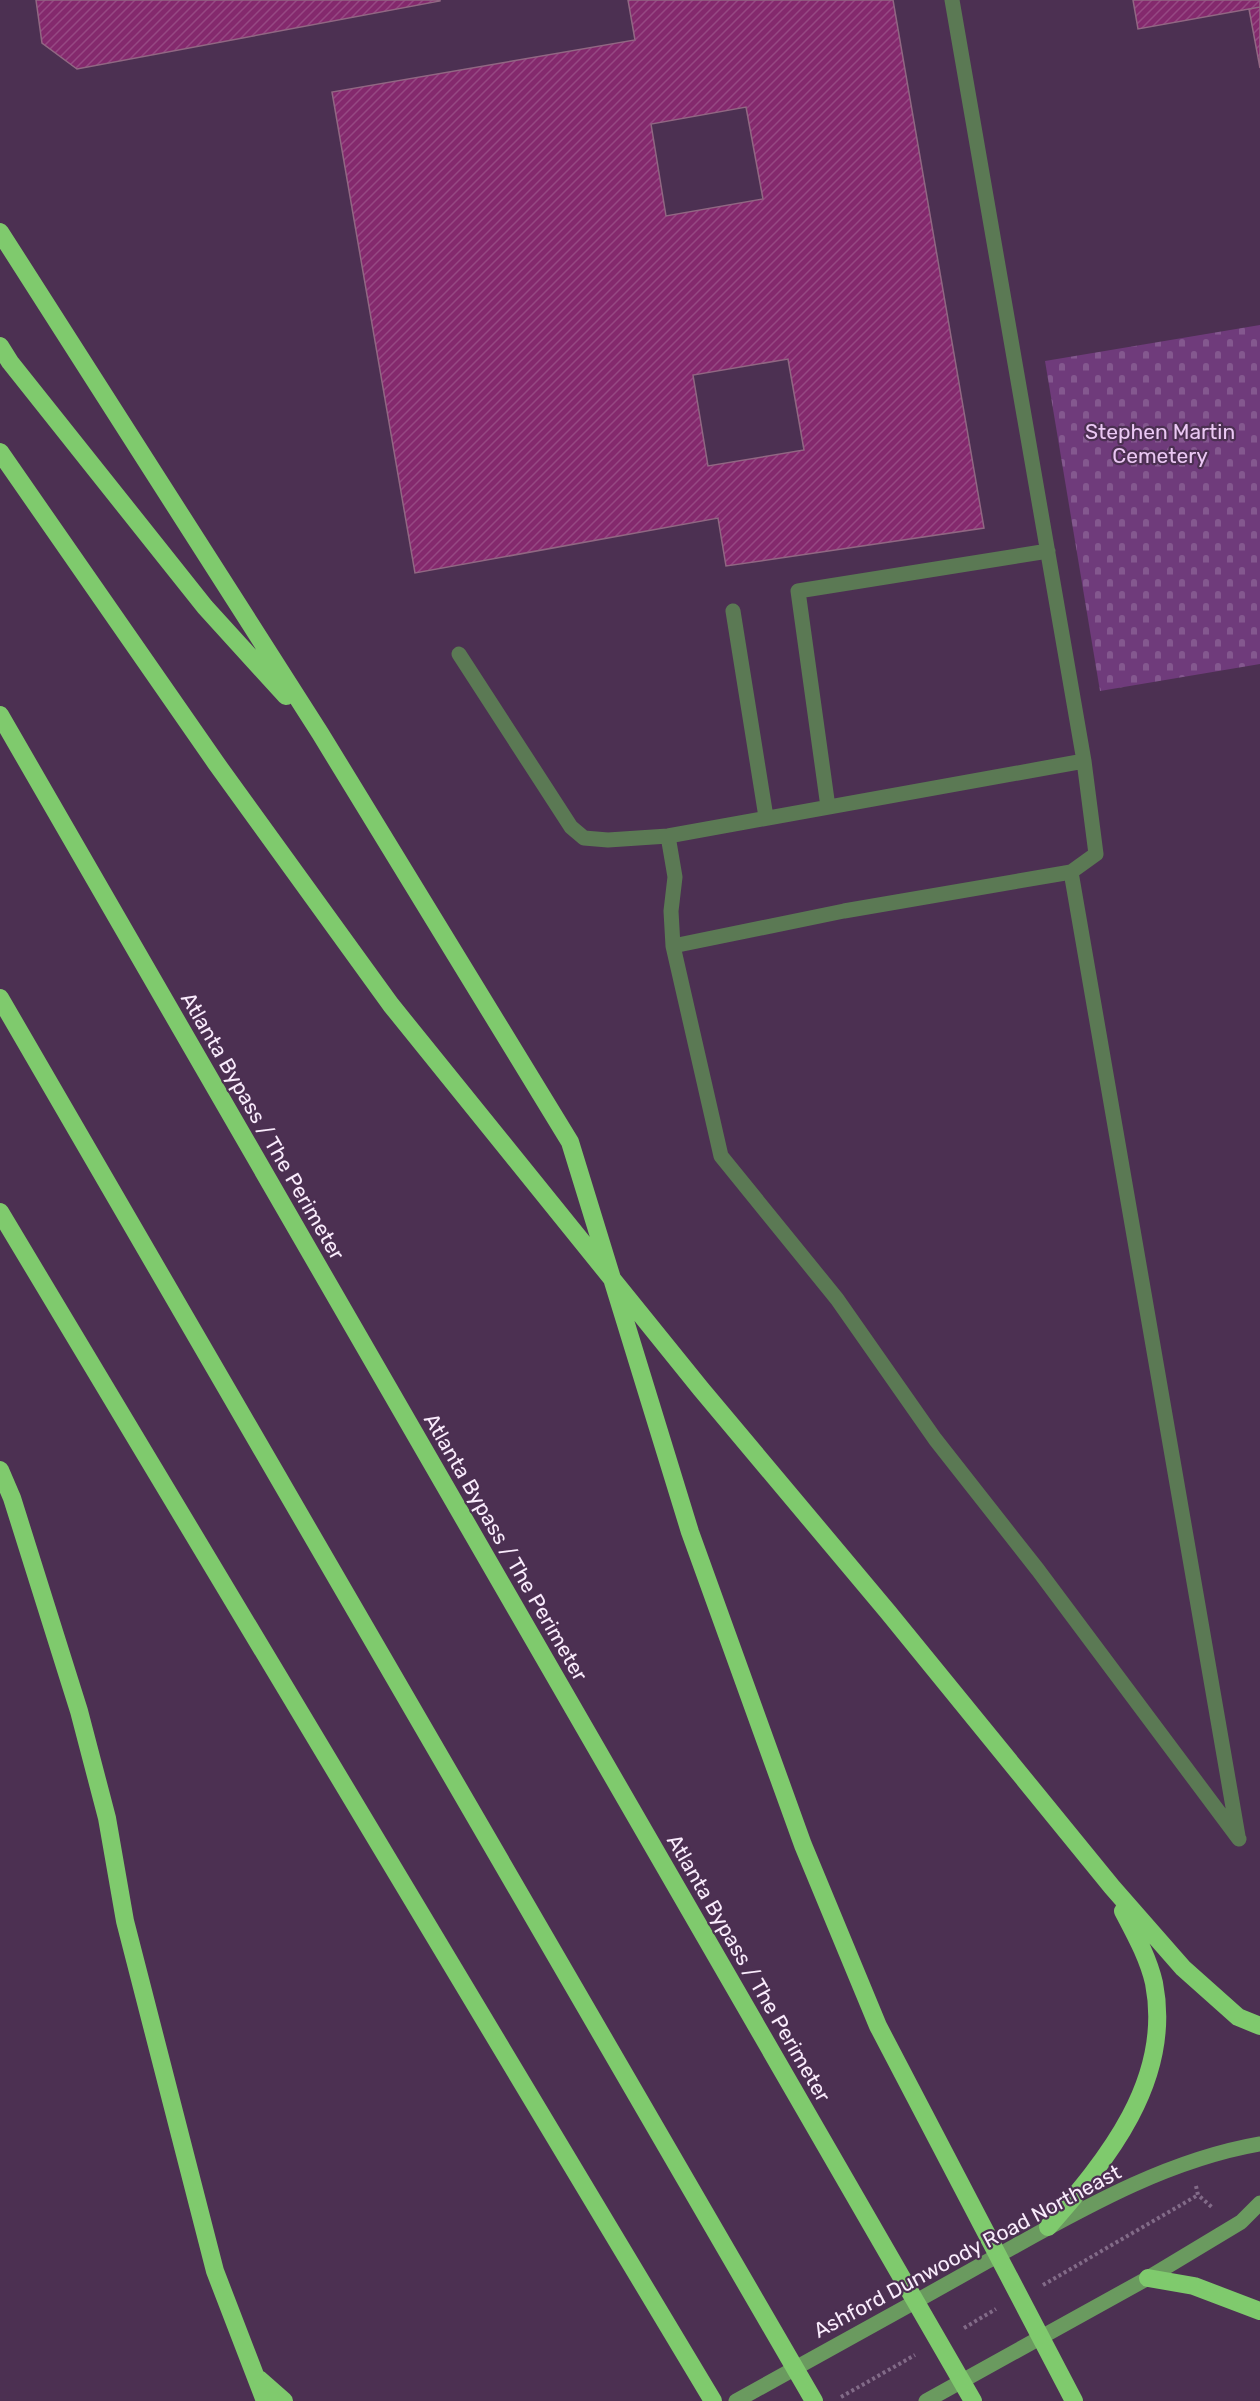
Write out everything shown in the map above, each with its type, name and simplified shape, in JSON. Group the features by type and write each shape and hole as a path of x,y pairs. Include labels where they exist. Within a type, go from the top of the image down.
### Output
{"highway":[{"path":"0,232 320,733 570,1142 690,1532 803,1845 878,2026 1074,2401"},
{"path":"0,346 10,362 205,607 320,733"},
{"path":"0,452 216,763 391,1005 701,1389 888,1612 1112,1887 1197,1982 1238,2017 1260,2026"},
{"name":"Atlanta Bypass / The Perimeter","path":"0,715 973,2401"},
{"path":"0,998 814,2401"},
{"path":"0,1212 713,2401"},
{"path":"0,1470 12,1498 79,1711 107,1818 125,1921 168,2096 215,2271 263,2398"},
{"path":"1048,2227 1117,2144 1137,2106 1153,2054 1156,2010 1154,1983 1146,1957 1112,1887"},
{"path":"1148,2277 1194,2286 1260,2311"},
{"path":"255,2376 284,2401"}],"main road":[{"name":"Ashford Dunwoody Road Northeast","path":"736,2401 1048,2227 1129,2187 1192,2162 1260,2144"},
{"path":"926,2401 1148,2277 1241,2222 1260,2203"}],"lane":[{"path":"673,946 875,906 1071,872 1096,854 1084,761 952,0"},
{"path":"828,807 798,591 1048,551"},
{"path":"734,611 766,817"},
{"path":"459,654 571,827 584,838 608,840 668,836 1084,761"},
{"path":"668,836 675,878 671,911 673,946 721,1156 837,1299 935,1439 1038,1570 1239,1839 1071,872"}],"path":[{"path":"1192,2162 1198,2195 1215,2210 1241,2222"},
{"path":"1059,2276 1198,2195"}],"green space":[{"name":"Stephen Martin Cemetery","path":"1260,325 1260,664 1100,691 1045,361"}],"building":[{"path":"36,0 440,1 77,69 42,43"},
{"path":"628,0 893,0 984,528 726,566 718,518 415,573 332,92 635,40","holes":["746,107 763,199 666,216 651,124","788,359 804,450 708,466 693,375"]},
{"path":"1133,0 1260,0 1260,7 1138,29"},
{"path":"1260,7 1260,68 1249,9"}]}
